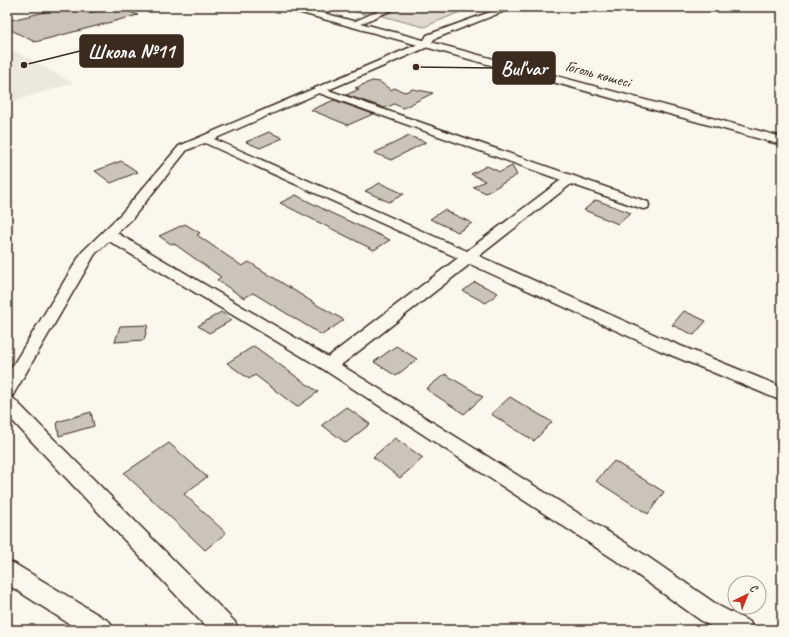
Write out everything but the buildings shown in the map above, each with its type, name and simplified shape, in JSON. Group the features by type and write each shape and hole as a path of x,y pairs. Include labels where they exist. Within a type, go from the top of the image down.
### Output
{"main road":[{"name":"Гоголь көшесі","path":"290,7 782,141"}],"street":[{"path":"353,24 394,7"},
{"path":"7,390 89,252 126,217 183,148 203,138 427,44 430,37 511,7"},
{"path":"318,90 572,178 643,205"},
{"path":"203,138 665,346 782,394"},
{"path":"330,366 467,257 572,178"},
{"path":"108,234 330,366 637,562 711,614 741,630"},
{"path":"7,403 226,630"},
{"path":"7,571 101,630"}],"shaded area":[{"path":"336,7 402,7 375,17"},
{"path":"405,7 472,7 424,27 382,16"},
{"path":"7,47 73,83 7,103"}],"place":[{"name":"Школа №11","path":"24,65"},
{"name":"Bul'var","path":"416,67"}]}
